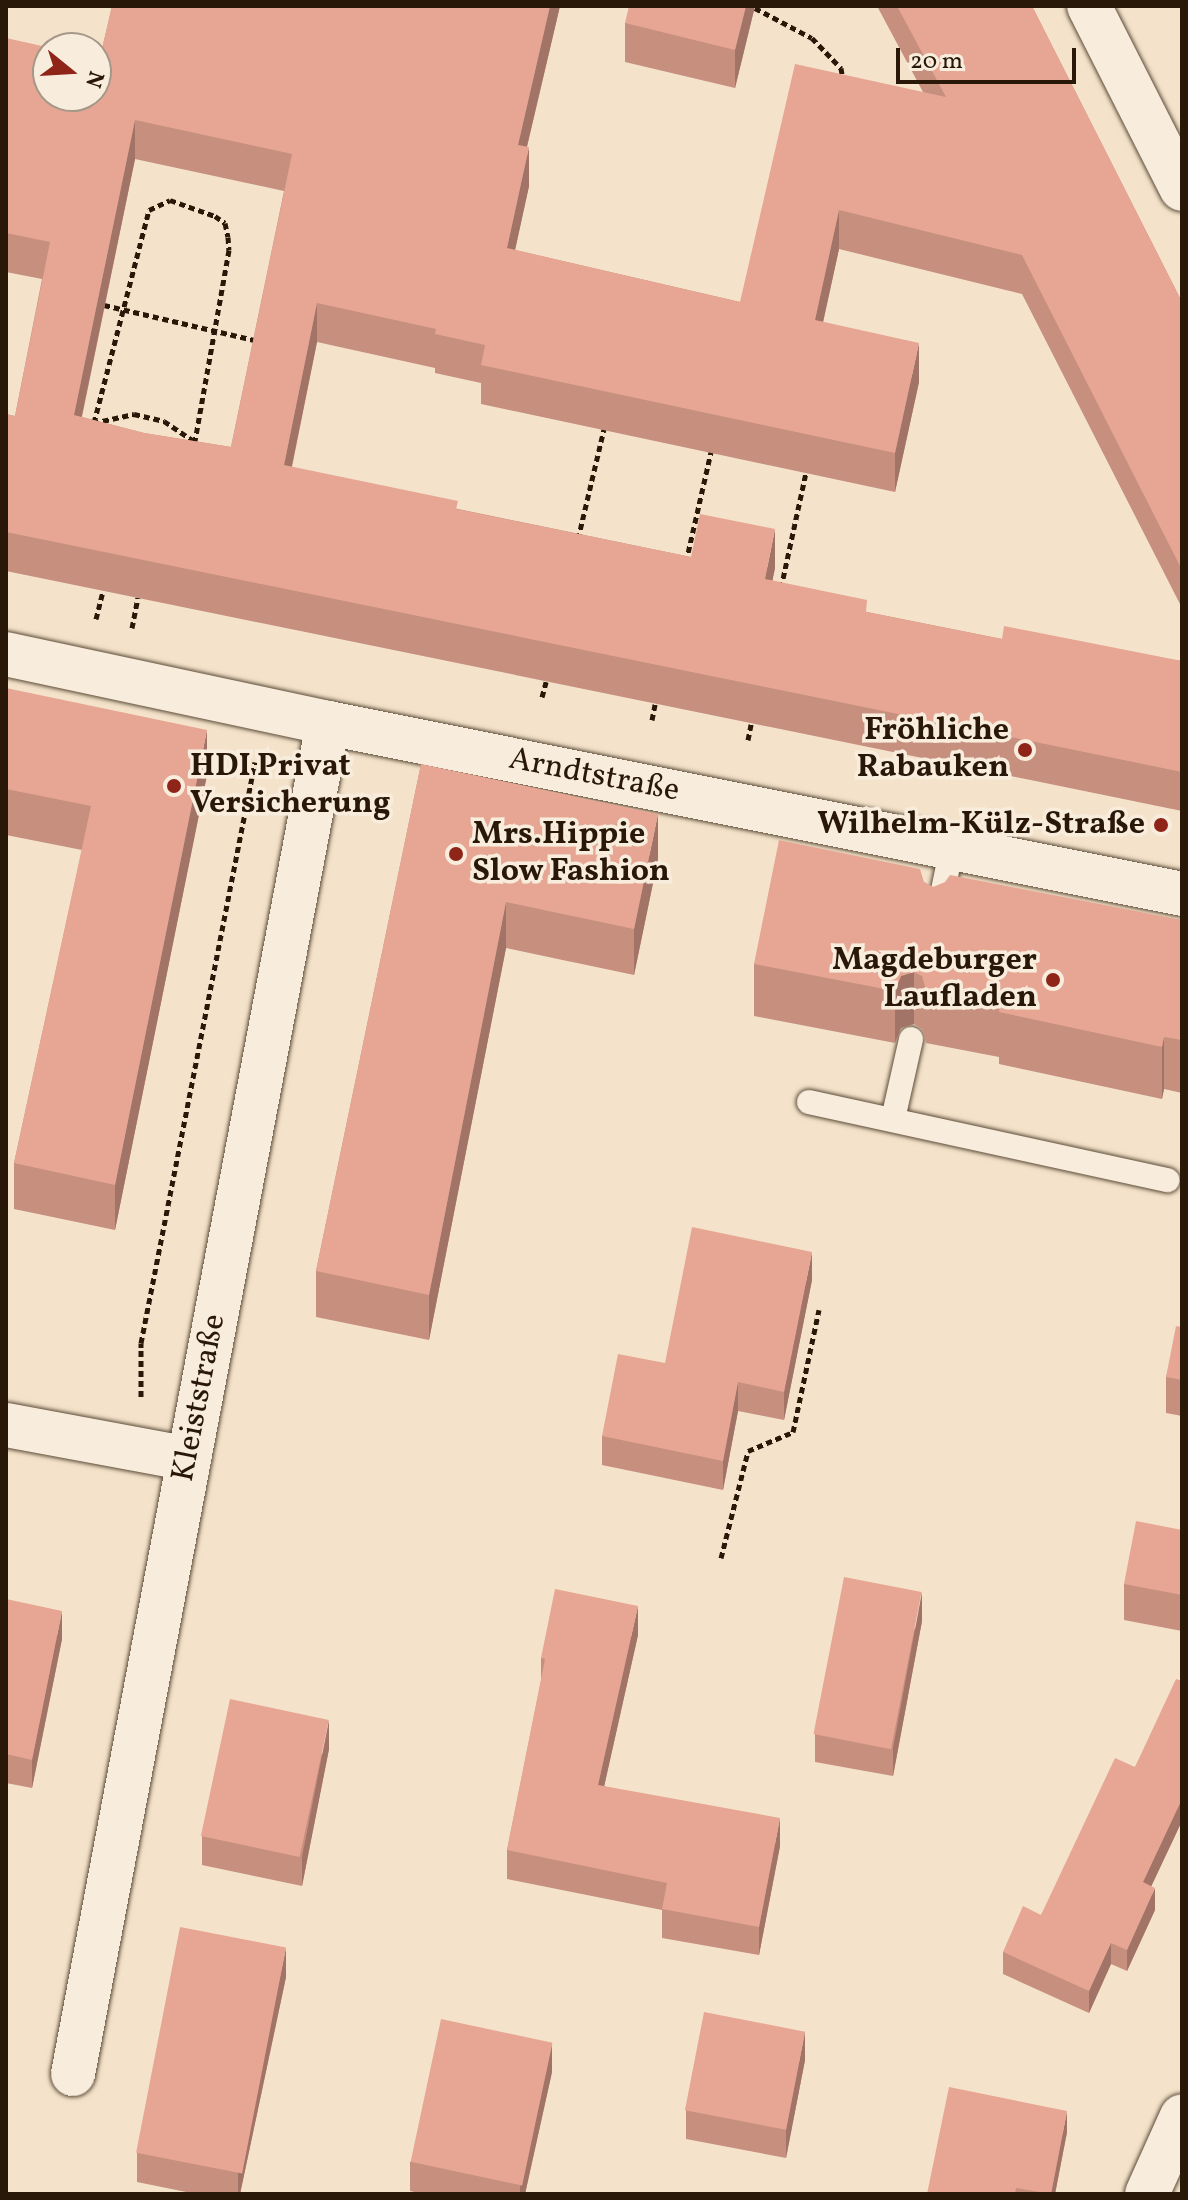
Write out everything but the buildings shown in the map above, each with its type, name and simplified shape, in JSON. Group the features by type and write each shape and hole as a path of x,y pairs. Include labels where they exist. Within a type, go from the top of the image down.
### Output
{"street":[{"path":"1089,6 1182,189"},
{"name":"Arndtstraße","path":"6,654 328,723 1182,894"},
{"name":"Kleiststraße","path":"73,2074 328,723"},
{"path":"6,1425 189,1459"},
{"path":"1147,2194 1182,2116"}],"lane":[{"path":"935,924 952,847"},
{"path":"893,1119 911,1039"},
{"path":"809,1102 1168,1180"}],"path":[{"path":"755,8 812,38 841,68 845,92"},
{"path":"170,200 215,216 225,223 229,250 191,464 89,442 123,310 149,210 170,200"},
{"path":"104,305 261,341"},
{"path":"92,424 134,414 164,421 195,442"},
{"path":"578,543 604,429"},
{"path":"130,459 132,449"},
{"path":"686,565 711,452"},
{"path":"166,468 167,460"},
{"path":"780,590 806,472"},
{"path":"542,697 546,682"},
{"path":"652,720 655,704"},
{"path":"748,740 751,724"},
{"path":"721,1558 748,1451 793,1432 819,1310"}],"place":[{"name":"Fröhliche Rabauken","path":"1025,750"},
{"name":"HDI Privat Versicherung","path":"174,786"},
{"name":"Wilhelm-Külz-Straße","path":"1161,825"},
{"name":"Mrs.Hippie Slow Fashion","path":"456,854"},
{"name":"Magdeburger Laufladen","path":"1053,980"}]}
